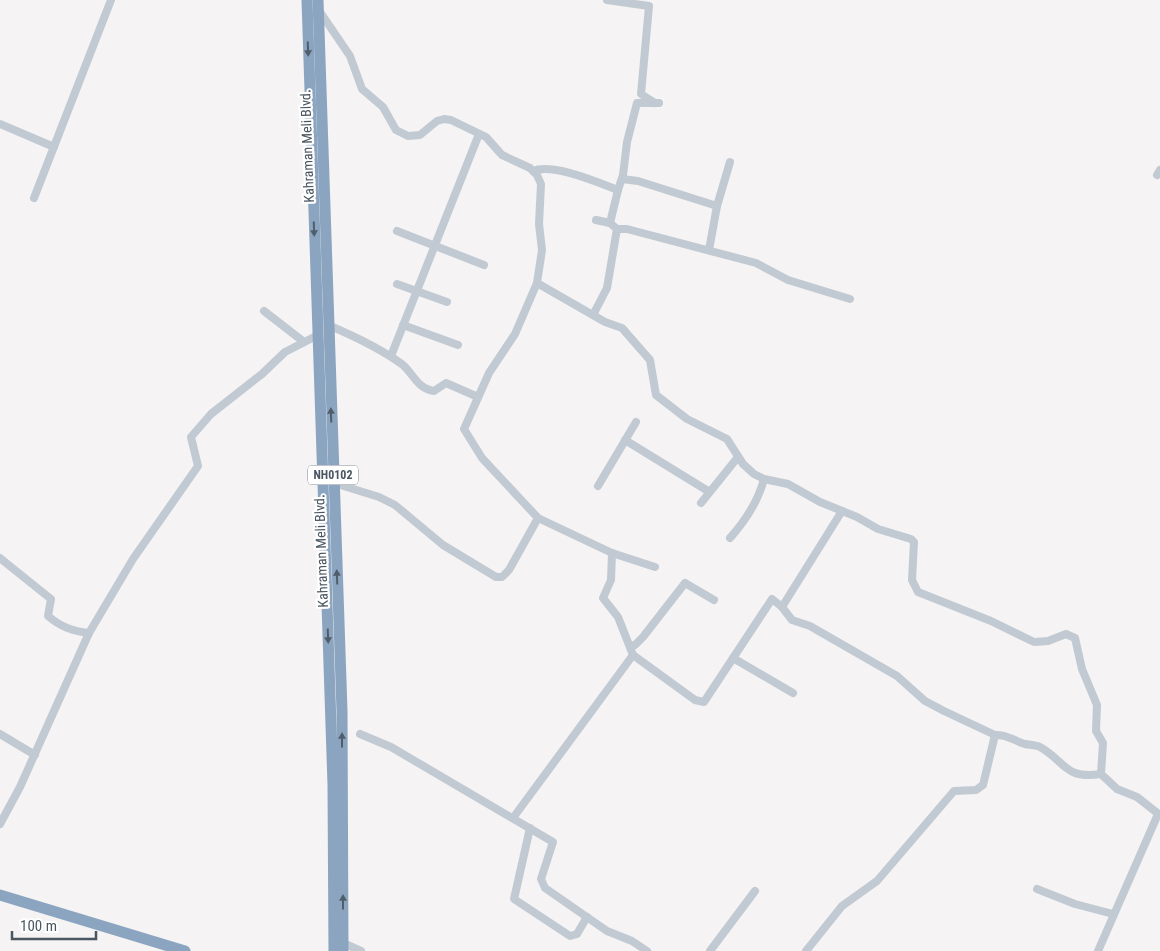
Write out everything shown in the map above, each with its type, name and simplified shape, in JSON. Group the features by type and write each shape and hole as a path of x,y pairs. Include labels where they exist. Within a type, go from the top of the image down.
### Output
{"highway":[{"name":"Kahraman Meli Blvd.","path":"312,2 328,325 342,710 343,947"},
{"name":"Kahraman Meli Blvd.","path":"312,2 318,335 333,785 334,951"},
{"path":"0,895 185,951"}],"street":[{"path":"34,198 111,0"},
{"path":"606,0 649,6 641,94 657,103 637,103 627,142 622,179 610,223"},
{"path":"312,2 350,56 362,89 383,107 396,130 408,136 420,135 444,119 486,137 502,154 533,172 541,184 539,224 542,250 537,283 515,334 489,373 464,430 487,463 538,518 612,553 655,567"},
{"path":"0,124 54,147"},
{"path":"391,356 415,291 479,134"},
{"path":"709,250 717,206 730,162"},
{"path":"533,172 543,168 590,179 618,190"},
{"path":"622,179 638,181 717,206"},
{"path":"596,220 610,223 617,229 627,229 756,263 788,280 850,298"},
{"path":"593,315 607,288 617,229"},
{"path":"397,231 435,244 484,265"},
{"path":"537,283 593,315 622,328 650,360 656,395 687,419 727,439 743,464 764,478 788,484 820,502 878,529 911,538 914,542 912,580 918,592 990,621 1034,642 1048,641 1066,634 1075,638 1082,669 1097,704 1096,731 1103,743 1101,774"},
{"path":"397,284 447,302"},
{"path":"264,311 304,342"},
{"path":"328,325 354,336 391,356 407,369 422,387 434,391 446,383 478,397"},
{"path":"403,325 458,344"},
{"path":"0,824 20,788 89,633 133,559 198,466 191,437 195,429 262,374 285,352 318,335"},
{"path":"598,486 636,422"},
{"path":"625,440 708,491"},
{"path":"700,503 738,457"},
{"path":"730,538 745,521 760,495 764,478"},
{"path":"334,483 379,497 396,505 444,545 496,578 502,577 509,570 538,518"},
{"path":"782,607 842,511"},
{"path":"612,553 611,580 603,598 618,617 633,655 695,700 704,702 772,599 782,607 792,620 810,626 897,676 925,700 995,735 1003,735 1026,744 1039,746 1060,765 1078,774 1101,774 1117,789 1137,797 1159,814 1098,951"},
{"path":"0,558 51,599 48,616 72,631 89,633"},
{"path":"630,646 635,645 643,637 685,583 714,600"},
{"path":"513,818 633,655"},
{"path":"733,658 793,692"},
{"path":"0,734 35,754"},
{"path":"360,734 391,747 553,842 542,873 542,884 608,931 632,941 647,951"},
{"path":"806,951 842,906 877,881 954,791 976,790 983,785 995,735"},
{"path":"530,828 514,899 570,936 577,934 587,916"},
{"path":"1037,888 1075,904 1113,914"},
{"path":"710,951 755,891"},
{"path":"343,947 361,951"}]}
